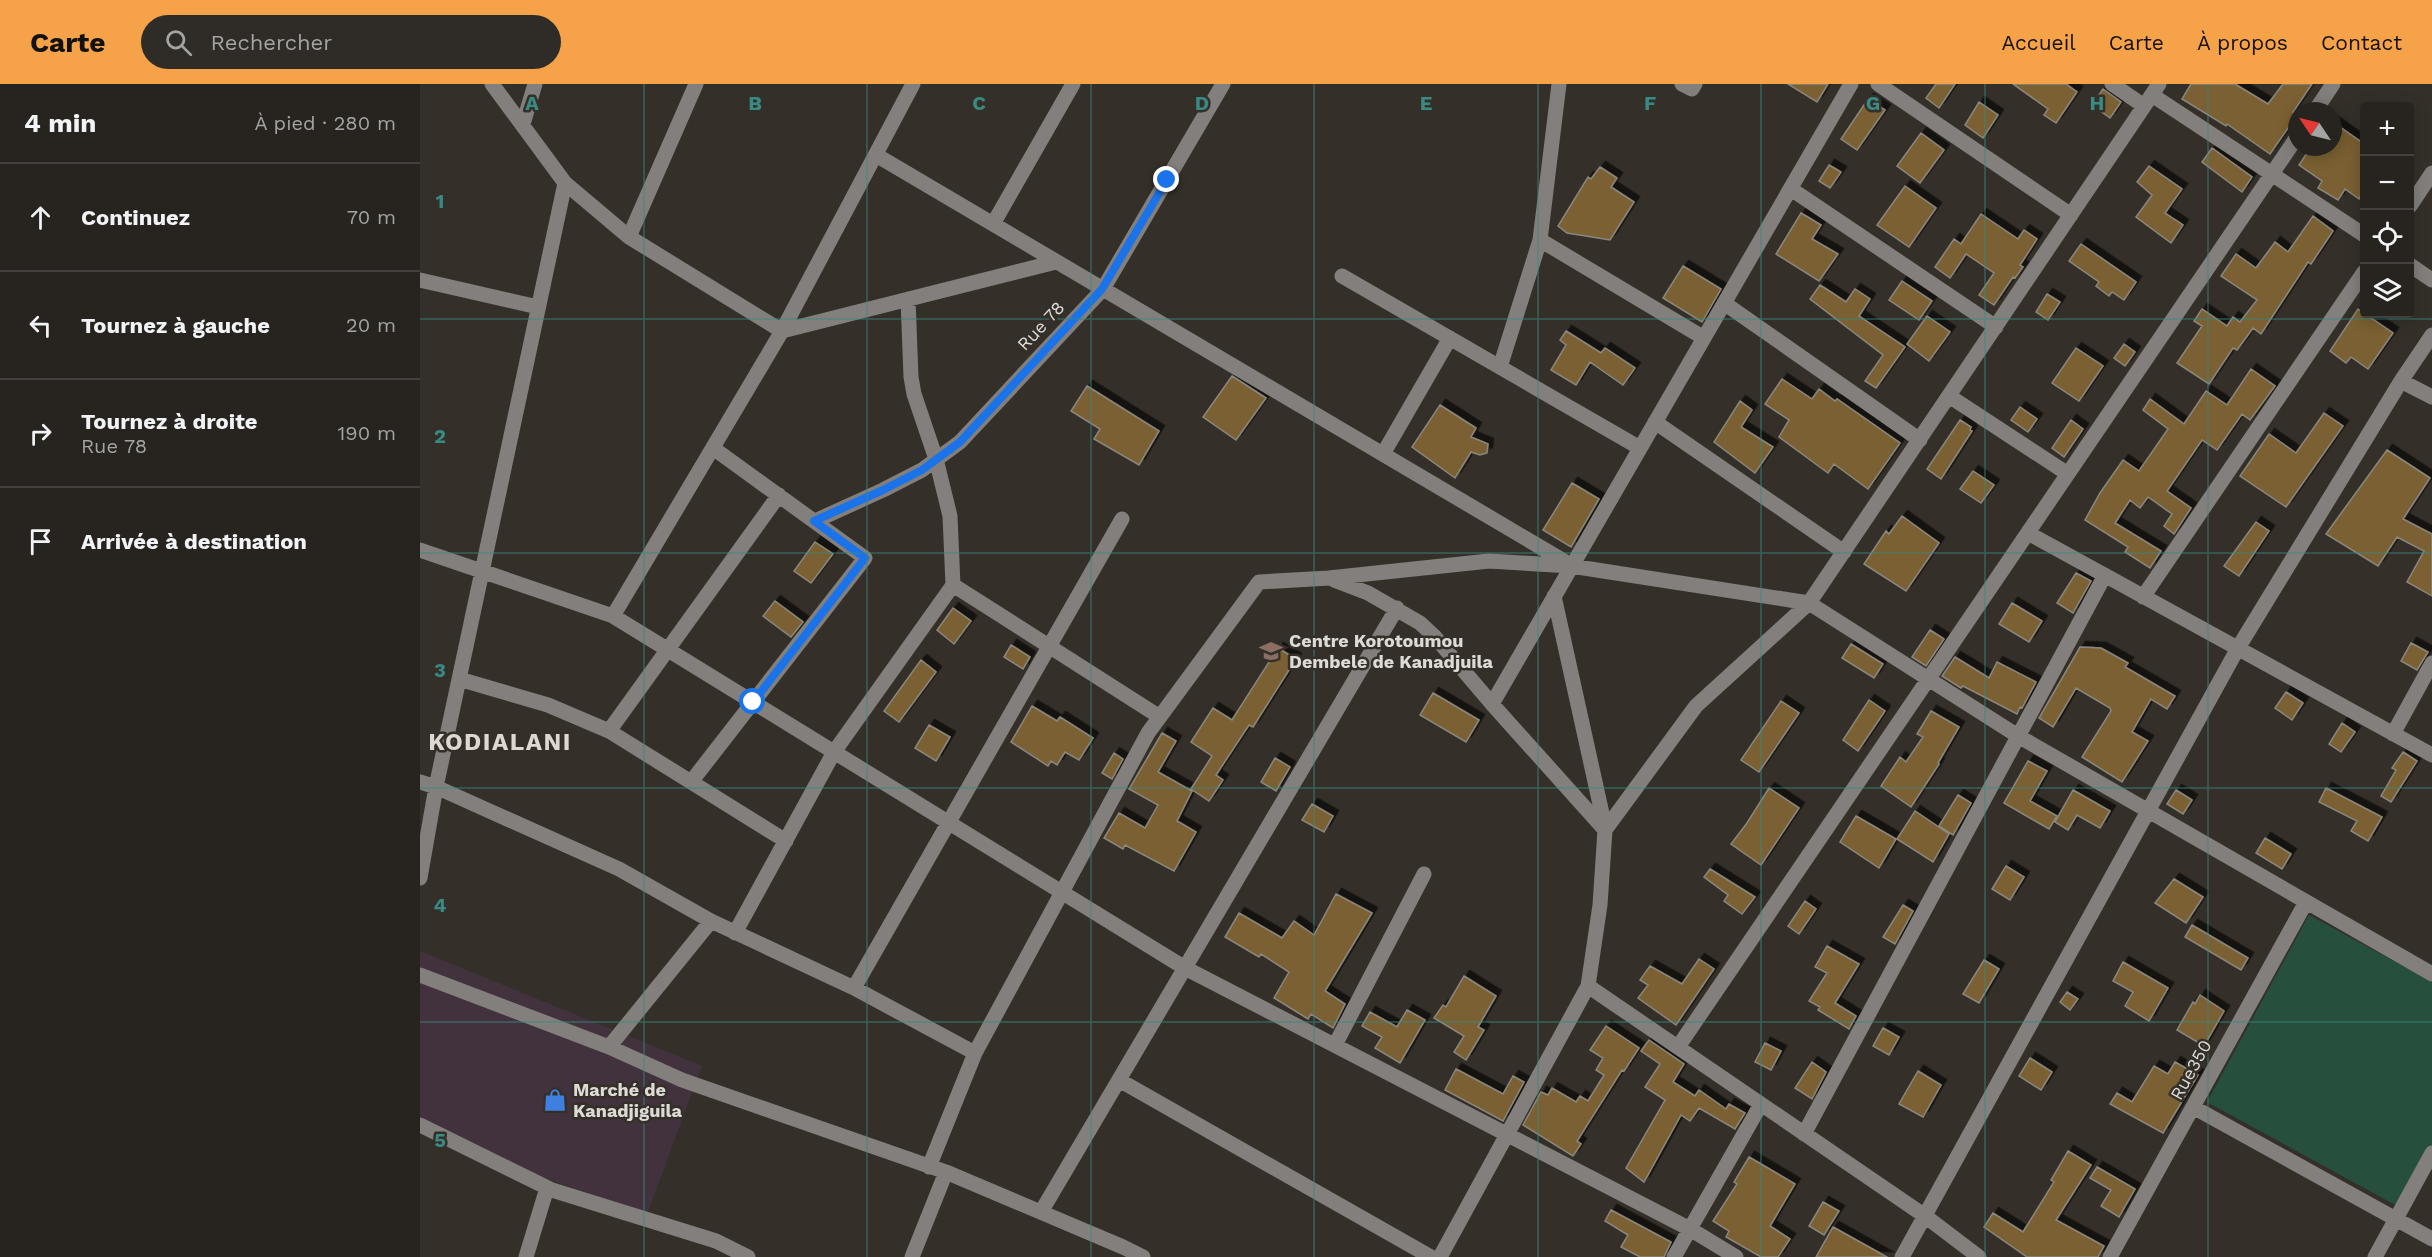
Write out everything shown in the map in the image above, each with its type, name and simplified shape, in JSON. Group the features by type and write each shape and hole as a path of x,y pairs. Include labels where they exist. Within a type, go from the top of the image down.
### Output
{"street":[{"path":"492,84 565,183 629,237 782,331 1056,262"},
{"path":"523,124 535,84"},
{"path":"629,237 696,84"},
{"path":"613,616 782,331 913,84"},
{"path":"993,224 1073,84"},
{"name":"Rue 78","path":"814,521 922,470 960,442 1102,289 1223,84"},
{"path":"1500,367 1540,240 1559,84"},
{"path":"1682,84 1692,88 1695,84"},
{"path":"1492,704 1851,84"},
{"path":"1878,84 2071,215"},
{"path":"2112,84 2152,95 2360,232"},
{"path":"2321,102 2333,84"},
{"path":"1605,830 1696,706 1809,603 2152,95"},
{"path":"1678,1047 2288,150"},
{"path":"876,155 1572,566"},
{"path":"2414,199 2432,173"},
{"path":"420,878 436,787 565,183"},
{"path":"1791,189 1995,327"},
{"path":"1540,240 1704,338"},
{"path":"2414,268 2432,280"},
{"path":"1342,276 1640,448"},
{"path":"2143,597 2360,278"},
{"path":"420,280 538,307"},
{"path":"735,933 834,752 953,585 950,516 936,459 914,394 911,377 908,300"},
{"path":"1724,303 1920,440"},
{"path":"1902,1257 2238,648 2401,381 2432,335"},
{"path":"1383,454 1450,338"},
{"path":"2401,381 2432,398"},
{"path":"1949,396 2068,474"},
{"path":"1655,422 1844,552"},
{"path":"691,782 865,558 713,448"},
{"path":"609,731 779,495"},
{"path":"854,988 1122,519"},
{"path":"2028,533 2432,755"},
{"path":"420,550 613,616 1185,968 1690,1229 1736,1257"},
{"path":"929,1167 975,1053 1148,733 1259,582 1329,578 1489,561 1572,566 1809,603 2018,736 2432,974"},
{"path":"1804,1134 2105,575"},
{"path":"1329,578 1368,592 1420,623 1435,637 1605,830"},
{"path":"953,585 1160,717"},
{"path":"1440,1257 1588,986 1600,905 1605,830 1554,596"},
{"path":"1041,1212 1397,608"},
{"path":"2393,734 2432,663"},
{"path":"459,679 548,705 609,731 786,840"},
{"path":"420,782 436,787 619,869 711,921 854,988 975,1053"},
{"path":"1335,1045 1424,874"},
{"name":"Rue350","path":"2110,1257 2306,902"},
{"path":"609,1047 711,921"},
{"path":"420,975 609,1047 682,1080 946,1172 1041,1212 1121,1252 1143,1257"},
{"path":"1588,986 1925,1216 1979,1257"},
{"path":"1119,1080 1431,1257"},
{"path":"1674,1257 1761,1104"},
{"path":"2193,1107 2432,1239"},
{"path":"420,1125 547,1188 716,1241 748,1257"},
{"path":"2375,1257 2432,1153"},
{"path":"912,1257 946,1172"},
{"path":"526,1257 547,1188"}],"shaded area":[{"name":"Marché de Kanadjiguila","path":"420,951 702,1066 647,1214 420,1134"}],"green space":[{"path":"2309,915 2432,982 2432,1146 2399,1207 2207,1102"}],"building":[{"path":"1788,84 1828,84 1817,102"},
{"path":"1936,84 1955,84 1939,108 1926,98"},
{"path":"2013,84 2066,84 2077,92 2056,123 2044,115 2048,109"},
{"path":"2191,84 2235,84 2268,104 2283,84 2312,84 2300,102 2288,102 2288,128 2270,154 2227,124 2226,126 2182,99"},
{"path":"2103,89 2121,102 2110,118 2092,105"},
{"path":"1868,99 1885,110 1857,150 1841,139"},
{"path":"1979,102 1998,115 1983,138 1965,125"},
{"path":"2342,128 2360,141 2360,197 2359,199 2345,189 2338,200 2318,188 2322,181 2299,165 2305,156 2342,156"},
{"path":"1921,133 1944,150 1920,183 1897,166"},
{"path":"2212,148 2252,177 2242,192 2202,162"},
{"path":"1829,165 1841,172 1830,188 1819,181"},
{"path":"2149,166 2182,189 2165,213 2183,225 2171,243 2136,217 2152,195 2137,182"},
{"path":"1600,167 1617,178 1611,187 1634,202 1610,240 1567,233 1558,226 1588,177 1591,179"},
{"path":"1905,186 1936,208 1909,247 1877,225"},
{"path":"1801,213 1821,225 1812,239 1838,254 1819,281 1776,254"},
{"path":"1981,214 2018,239 2024,230 2037,239 2020,265 2023,267 2015,278 2013,277 1994,305 1979,295 1994,273 1966,254 1950,278 1935,267 1954,239 1961,244"},
{"path":"2313,216 2333,231 2311,264 2308,262 2261,334 2253,328 2237,350 2233,348 2209,384 2177,363 2202,326 2194,321 2202,309 2227,326 2233,317 2240,322 2257,300 2221,276 2236,254 2256,268 2275,242 2288,252"},
{"path":"2081,244 2136,282 2124,300 2112,292 2109,296 2096,286 2099,282 2069,261"},
{"path":"1683,266 1721,289 1702,322 1663,298"},
{"path":"1902,281 1932,301 1919,320 1889,300"},
{"path":"1820,285 1846,302 1855,289 1870,299 1859,316 1905,347 1876,388 1865,381 1883,355 1810,299"},
{"path":"2047,294 2060,302 2048,320 2036,312"},
{"path":"2358,309 2360,318 2371,318 2393,333 2368,369 2351,357 2346,363 2330,351"},
{"path":"1927,316 1950,332 1929,361 1907,344"},
{"path":"1566,331 1601,353 1605,348 1635,368 1623,385 1590,362 1576,385 1551,370 1566,345 1560,340"},
{"path":"2124,344 2135,352 2125,366 2114,358"},
{"path":"2076,348 2103,366 2079,401 2052,383"},
{"path":"2251,369 2275,386 2250,420 2242,414 2217,450 2202,440 2167,491 2191,508 2174,534 2164,526 2172,514 2148,497 2140,508 2130,500 2115,523 2161,551 2150,568 2125,552 2128,547 2085,520 2123,460 2139,471 2168,429 2143,410 2150,399 2184,424 2206,391 2227,405"},
{"path":"1232,376 1266,398 1236,440 1203,417"},
{"path":"1782,379 1812,399 1819,389 1900,443 1868,489 1834,464 1828,473 1779,437 1789,420 1765,404"},
{"path":"1087,386 1159,431 1139,465 1094,439 1100,429 1071,411"},
{"path":"1740,401 1752,410 1741,427 1773,447 1755,473 1714,442"},
{"path":"1440,405 1476,428 1471,437 1488,444 1487,453 1480,455 1471,452 1455,478 1412,447"},
{"path":"2020,407 2037,419 2028,432 2011,420"},
{"path":"2324,413 2343,426 2286,507 2240,476 2269,434 2296,453"},
{"path":"1960,420 1971,427 1972,431 1941,479 1927,469"},
{"path":"2071,420 2083,429 2064,457 2052,448"},
{"path":"2387,450 2430,478 2403,519 2432,534 2432,596 2407,582 2424,551 2397,537 2378,566 2326,534"},
{"path":"1973,471 1994,485 1981,503 1960,489"},
{"path":"1572,483 1599,499 1571,547 1543,530"},
{"path":"1902,516 1939,543 1906,591 1864,564 1886,531 1889,534"},
{"path":"2256,522 2269,531 2239,576 2224,566"},
{"path":"815,542 833,554 811,583 794,571"},
{"path":"2076,573 2091,581 2073,613 2057,603"},
{"path":"775,601 803,622 791,637 763,616"},
{"path":"2012,603 2042,621 2029,642 1999,624"},
{"path":"953,608 971,621 954,644 937,630"},
{"path":"1930,630 1944,639 1926,666 1912,657"},
{"path":"2411,643 2428,652 2417,670 2401,661"},
{"path":"1851,644 1883,664 1874,678 1842,658"},
{"path":"1011,645 1030,657 1023,669 1004,657"},
{"path":"2080,647 2101,648 2128,663 2125,667 2175,696 2167,709 2151,699 2132,732 2148,741 2122,782 2082,757 2111,711 2110,708 2076,688 2053,727 2039,718"},
{"path":"1278,648 1296,659 1253,727 1249,725 1216,775 1223,780 1209,801 1191,789 1212,756 1191,742 1213,708 1232,720"},
{"path":"1955,657 1989,678 1997,662 2036,682 2017,714 1963,686 1961,688 1942,676"},
{"path":"921,660 936,672 899,722 884,711"},
{"path":"2286,692 2303,703 2292,720 2275,708"},
{"path":"1433,693 1479,720 1466,742 1420,715"},
{"path":"1869,700 1885,711 1858,751 1843,740"},
{"path":"1781,701 1799,713 1759,772 1741,760"},
{"path":"1032,706 1057,721 1060,717 1093,738 1079,760 1065,752 1057,765 1051,761 1048,766 1011,742"},
{"path":"1931,711 1959,727 1939,764 1911,807 1881,786 1900,757 1906,762 1923,737 1917,734"},
{"path":"2342,723 2355,732 2341,752 2329,744"},
{"path":"929,725 950,737 936,761 915,748"},
{"path":"1162,733 1176,741 1158,772 1192,791 1177,821 1196,832 1174,871 1125,845 1123,849 1104,838 1119,813 1145,828 1158,805 1129,789"},
{"path":"2403,752 2417,761 2391,802 2381,796 2396,770 2392,768"},
{"path":"1114,753 1123,759 1112,779 1102,773"},
{"path":"1275,758 1290,767 1276,791 1261,782"},
{"path":"2028,761 2047,771 2030,801 2057,816 2049,829 2004,803"},
{"path":"1769,788 1799,808 1761,865 1731,844"},
{"path":"2326,788 2382,817 2368,841 2351,831 2357,821 2319,802"},
{"path":"2073,790 2110,811 2100,828 2077,815 2068,830 2055,822"},
{"path":"2176,790 2192,800 2183,814 2167,804"},
{"path":"1958,795 1971,803 1953,835 1939,826"},
{"path":"1312,804 1333,816 1324,832 1302,820"},
{"path":"1915,811 1949,834 1933,862 1897,839"},
{"path":"1856,816 1896,839 1879,868 1840,842"},
{"path":"2265,838 2291,854 2282,869 2256,853"},
{"path":"2006,866 2024,877 2010,900 1992,889"},
{"path":"1710,869 1755,897 1742,914 1724,901 1728,895 1704,877"},
{"path":"2174,879 2203,897 2186,923 2155,903"},
{"path":"1336,894 1372,913 1325,991 1345,1004 1333,1028 1311,1014 1308,1019 1274,998 1289,972 1261,954 1259,957 1225,937 1239,913 1282,938 1294,921 1314,935"},
{"path":"1805,901 1816,909 1799,934 1788,926"},
{"path":"1903,905 1913,911 1895,944 1883,937"},
{"path":"2192,925 2248,958 2241,970 2185,937"},
{"path":"1827,946 1859,964 1835,1003 1856,1016 1849,1029 1818,1010 1820,1007 1809,1001 1827,973 1815,967"},
{"path":"1699,959 1714,969 1676,1025 1638,998 1648,985 1640,980 1650,966 1682,984"},
{"path":"1984,960 1999,969 1979,1003 1963,994"},
{"path":"2123,962 2168,988 2149,1021 2125,1006 2133,992 2113,981"},
{"path":"1464,976 1496,996 1478,1027 1484,1030 1466,1060 1454,1052 1464,1036 1434,1018 1443,1005 1446,1007"},
{"path":"2067,992 2078,999 2070,1010 2060,1002"},
{"path":"2200,995 2224,1011 2204,1046 2177,1030 2193,1002 2195,1004"},
{"path":"1407,1010 1425,1020 1400,1063 1375,1048 1382,1037 1362,1026 1370,1012 1397,1027"},
{"path":"1606,1026 1639,1048 1624,1071 1622,1070 1577,1141 1581,1144 1573,1156 1523,1125 1541,1092 1548,1095 1552,1088 1576,1102 1580,1096 1588,1101 1604,1075 1596,1070 1603,1058 1590,1050"},
{"path":"1883,1028 1899,1037 1889,1055 1873,1046"},
{"path":"1649,1040 1684,1064 1673,1082 1695,1096 1699,1090 1726,1109 1729,1104 1745,1113 1735,1129 1699,1108 1690,1121 1681,1115 1644,1182 1626,1168 1665,1100 1645,1087 1660,1064 1641,1051"},
{"path":"1765,1043 1781,1051 1771,1070 1755,1062"},
{"path":"2030,1058 2052,1072 2041,1090 2019,1076"},
{"path":"1812,1062 1826,1072 1812,1099 1795,1088"},
{"path":"2175,1062 2198,1075 2163,1133 2110,1104 2117,1093 2132,1102 2154,1066 2168,1074"},
{"path":"1456,1069 1503,1094 1513,1076 1524,1082 1503,1121 1445,1090"},
{"path":"1918,1071 1941,1085 1923,1117 1899,1104"},
{"path":"2068,1151 2091,1165 2056,1220 2104,1246 2098,1257 2027,1257 1984,1227 1993,1213 2023,1232 2054,1182 2051,1180"},
{"path":"1749,1157 1795,1184 1770,1226 1790,1239 1778,1257 1761,1257 1726,1237 1729,1231 1713,1221 1737,1184 1734,1182"},
{"path":"2097,1167 2135,1189 2119,1217 2101,1206 2111,1190 2090,1178"},
{"path":"1823,1202 1839,1211 1824,1235 1809,1226"},
{"path":"1611,1210 1671,1242 1664,1257 1640,1257 1621,1247 1628,1235 1605,1221"},
{"path":"1833,1227 1887,1257 1816,1257"}],"place":[{"name":"Centre Korotoumou Dembele de Kanadjuila","path":"1271,651"},
{"name":"Marché de Kanadjiguila","path":"555,1100"}],"district":[{"name":"KODIALANI","path":"500,742"}],"route":[{"path":"753,702 865,558 814,521 922,470 960,442 1102,289 1167,180"}]}
